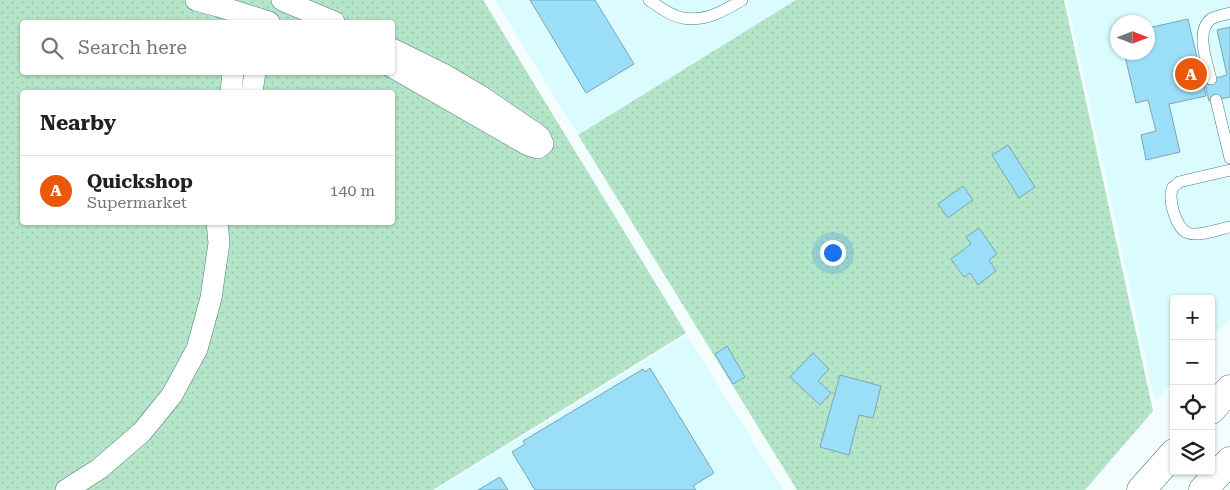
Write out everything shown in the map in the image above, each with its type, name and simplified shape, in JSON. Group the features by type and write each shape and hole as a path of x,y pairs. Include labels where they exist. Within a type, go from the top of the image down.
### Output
{"main road":[{"path":"1215,406 1230,389"},
{"path":"1141,490 1170,457"},
{"path":"1204,490 1230,461"}],"street":[{"path":"196,0 241,12 266,16"},
{"path":"282,0 329,20"},
{"path":"395,50 445,75 478,95 536,133 543,144 538,148 528,145 395,69"},
{"path":"231,90 234,75"},
{"path":"252,90 255,75"},
{"path":"66,490 99,469 142,432 172,395 197,349 211,298 218,233"}],"lane":[{"path":"649,0 683,18 701,19 724,11 742,0"},
{"path":"1211,79 1202,35 1211,19 1230,13"},
{"path":"1216,100 1230,158"},
{"path":"1230,170 1179,182 1173,187 1171,196 1178,223 1182,229 1189,233 1201,233 1230,227"}],"shaded area":[{"path":"495,0 796,0 578,135"},
{"path":"1067,0 1230,0 1230,318 1215,335 1215,295 1170,295 1170,385 1155,402"},
{"path":"687,335 783,490 436,490"}],"green space":[{"path":"0,0 483,0 686,333 433,490 0,490"},
{"path":"796,0 1064,0 1153,411 1085,490 797,490 578,135"}],"building":[{"path":"530,0 595,0 634,64 586,93"},
{"path":"1188,19 1206,96 1169,104 1180,152 1146,160 1141,135 1156,131 1148,100 1136,103 1126,60 1155,60 1155,26"},
{"path":"1230,27 1230,97 1209,101 1204,81 1227,75 1217,30"},
{"path":"1008,145 1035,187 1019,198 992,155"},
{"path":"963,186 973,200 948,218 938,204"},
{"path":"979,228 997,254 989,260 996,271 978,285 970,273 964,277 951,259 971,244 966,237"},
{"path":"727,346 745,377 733,384 715,354"},
{"path":"813,353 829,369 818,381 831,393 820,405 790,377"},
{"path":"650,368 714,473 693,486 696,490 535,490 512,452 525,444 523,441 643,369 645,372"},
{"path":"840,375 881,386 873,418 859,415 849,455 820,447"},
{"path":"500,477 508,490 478,490"}],"place":[{"name":"Quickshop","path":"1191,74"}]}
